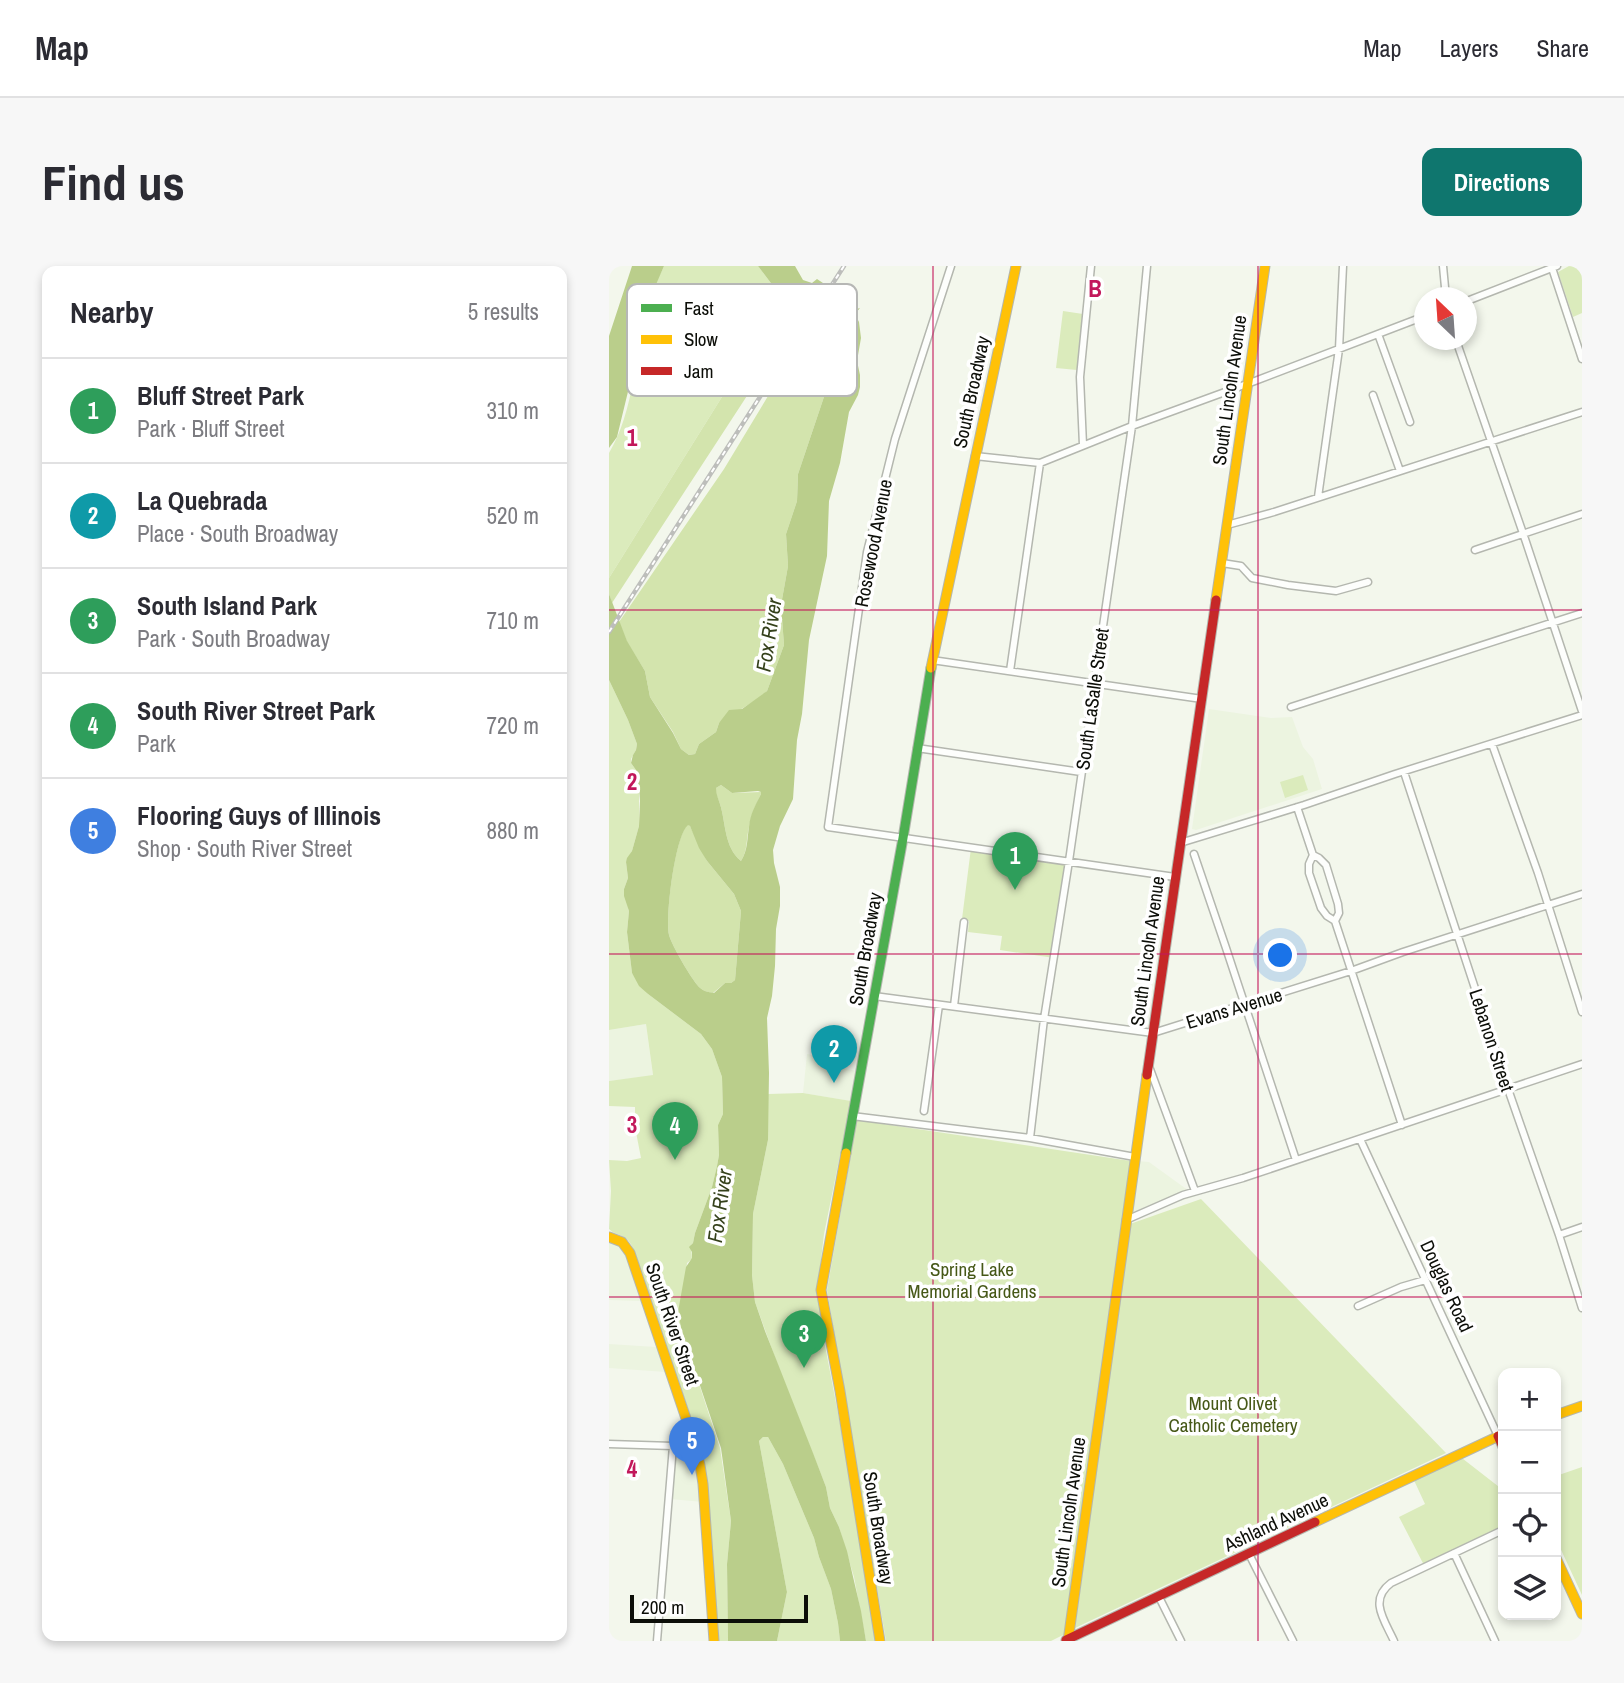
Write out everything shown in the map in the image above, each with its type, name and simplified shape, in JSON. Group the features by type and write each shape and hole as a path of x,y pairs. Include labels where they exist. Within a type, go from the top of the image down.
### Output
{"street":[{"name":"Rosewood Avenue","path":"903,838 828,827 867,552 895,439 951,266"},
{"name":"South Broadway","path":"880,1641 821,1290 903,838 932,660 1016,266"},
{"path":"1083,445 1080,377 1091,266"},
{"name":"South LaSalle Street","path":"1030,1135 1044,1019 1132,426 1147,266"},
{"name":"South Lincoln Avenue","path":"1067,1640 1265,266"},
{"path":"1318,497 1339,349 1343,266"},
{"path":"1443,266 1445,287"},
{"path":"1477,297 1555,267 1582,359"},
{"path":"975,456 1040,463 1414,320"},
{"path":"1378,334 1411,422"},
{"path":"1180,844 1582,713 1524,533 1460,350"},
{"path":"1373,395 1400,471"},
{"path":"1227,525 1582,412"},
{"path":"1010,671 1040,463"},
{"path":"1475,550 1582,514"},
{"path":"1221,564 1241,566 1252,578 1300,587 1336,591 1368,582"},
{"path":"1291,708 1582,613"},
{"path":"932,660 1202,699"},
{"path":"1492,744 1582,1012"},
{"path":"916,748 1081,772"},
{"name":"Lebanon Street","path":"1404,772 1582,1308"},
{"path":"1297,807 1313,855 1309,873 1321,908 1335,921 1402,1125"},
{"path":"903,838 1175,877"},
{"path":"1194,854 1296,1160"},
{"path":"1313,855 1326,865 1338,904 1339,913 1335,921"},
{"name":"Evans Avenue","path":"874,996 1153,1033 1352,971 1582,894"},
{"path":"954,1006 964,922"},
{"path":"924,1111 939,1004"},
{"path":"1126,1220 1183,1195 1243,1178 1582,1064"},
{"path":"1149,1067 1195,1191"},
{"path":"852,1116 1030,1135 1135,1157"},
{"name":"Douglas Road","path":"1360,1139 1499,1431"},
{"path":"1559,1235 1582,1227"},
{"name":"South River Street","path":"609,1237 627,1244 695,1445 703,1484 715,1641"},
{"path":"1358,1306 1401,1287 1425,1280"},
{"path":"1561,1413 1582,1406"},
{"name":"Ashland Avenue","path":"1067,1640 1498,1436"},
{"path":"609,1444 695,1445"},
{"path":"657,1641 673,1446"},
{"path":"1394,1641 1379,1607 1381,1592 1391,1583 1498,1532"},
{"path":"1454,1553 1495,1641"},
{"path":"1249,1554 1293,1641"},
{"path":"1561,1569 1582,1614"},
{"path":"1159,1597 1181,1641"}],"shaded area":[{"path":"723,396 747,396 612,603 609,578"},
{"path":"768,396 824,396 798,474 797,501 786,534 788,566 781,605 784,645 767,691 719,723 716,732 699,744 695,754 689,755 681,749 650,697 645,671 627,642 619,622 724,469"},
{"path":"1209,709 1271,718 1292,717 1303,747 1313,759 1322,789 1196,830 1192,829"},
{"path":"721,785 732,793 761,792 751,818 746,849 741,861 731,849 726,834 716,792 716,788"},
{"path":"688,824 707,861 734,894 741,911 735,980 725,983 713,993 699,987 669,935 668,912 672,877 679,843"},
{"path":"646,1024 653,1076 609,1081 609,1030"},
{"path":"807,1054 827,1058 831,1065 856,1071 851,1101 803,1093"},
{"path":"1137,1161 1149,1162 1196,1196 1128,1218"},
{"path":"615,1242 623,1247 640,1301 609,1300 609,1243"},
{"path":"609,1344 656,1347 666,1372 609,1368"},
{"path":"695,1446 703,1502 670,1499 674,1447"}],"green space":[{"path":"664,266 758,266 772,284 655,284"},
{"path":"1569,266 1582,266 1582,313 1573,317 1558,272"},
{"path":"1063,311 1083,314 1077,370 1056,368"},
{"path":"630,396 723,396 609,578 609,453"},
{"path":"609,680 637,744 631,763 636,770 639,786 639,826 626,862 628,878 624,889 629,911 627,932 632,973 648,994 701,1034 712,1049 722,1077 723,1114 718,1125 719,1155 712,1187 691,1245 692,1259 687,1263 682,1332 720,1448 731,1521 727,1564 728,1641 719,1641 705,1463 700,1444 635,1252 627,1239 609,1229 609,1160 627,1161 641,1158 635,1127 635,1107 609,1106 609,1081 653,1075 646,1024 609,1030"},
{"path":"1303,775 1308,790 1285,798 1280,782"},
{"path":"971,848 1069,861 1054,958 1000,950 1002,936 968,932 969,921 962,919"},
{"path":"803,1093 851,1101 824,1234 819,1291 823,1335 851,1481 877,1641 866,1641 854,1577 839,1527 830,1508 826,1487 755,1302 752,1275 753,1214 768,1140 768,1094"},
{"name":"Spring Lake Memorial Gardens","path":"857,1120 1131,1161 1065,1634 1051,1641 886,1641 827,1290"},
{"name":"Mount Olivet Catholic Cemetery","path":"1201,1199 1446,1453 1075,1628 1130,1224"},
{"path":"768,1437 783,1464 814,1538 831,1589 840,1641 777,1641 787,1592 759,1441"},
{"path":"1458,1455 1498,1486 1498,1532 1425,1567 1399,1517 1425,1504 1412,1476"},
{"path":"1582,1467 1582,1595 1561,1550 1561,1474"}],"water":[{"path":"632,266 664,266 656,284 627,284 627,396 617,437 609,448 609,336"},
{"path":"758,266 795,266 803,280 812,283 817,279 824,284 772,284"},
{"path":"857,318 861,338 857,361"},
{"name":"Fox River","path":"857,361 860,387 858,395 849,412 840,463 829,501 827,556 809,640 793,799 780,826 773,850 780,887 780,906 772,996 767,1018 768,1140 753,1214 752,1275 755,1302 826,1487 830,1508 847,1551 866,1641 840,1641 831,1589 814,1538 783,1464 768,1437 763,1437 759,1441 787,1592 777,1641 728,1641 727,1564 731,1521 721,1448 682,1332 678,1312 686,1267 692,1258 689,1247 693,1243 717,1166 718,1125 723,1114 722,1077 712,1049 701,1034 648,994 639,986 632,973 627,932 629,911 624,889 628,878 626,862 639,826 639,786 636,770 631,763 637,744 609,680 609,594 627,641 645,671 650,697 681,749 689,755 695,754 699,744 716,732 729,710 742,709 767,691 784,645 781,605 788,566 786,534 797,501 798,474 824,396 857,396","holes":["721,785 732,793 761,792 751,818 746,849 741,861 731,849 716,788","690,826 699,848 734,894 741,911 735,980 725,983 714,993 699,987 669,935 668,912 672,877 683,832"]}],"railway":[{"path":"832,284 844,266"},
{"path":"609,632 761,396"}],"traffic: fast":[{"path":"846,1153 931,668"}],"traffic: slow":[{"path":"931,668 1016,266"},
{"path":"1216,600 1265,266"},
{"path":"1068,1641 1147,1075"},
{"path":"846,1153 821,1290 880,1641"},
{"path":"609,1237 622,1242 630,1253 695,1445 703,1484 714,1641"},
{"path":"1561,1413 1582,1406"},
{"path":"1315,1522 1498,1436"},
{"path":"1561,1569 1582,1614"}],"traffic: jam":[{"path":"1147,1075 1216,600"},
{"path":"1066,1640 1315,1522"}],"place":[{"name":"Bluff Street Park","path":"1015,890"},
{"name":"La Quebrada","path":"834,1083"},
{"name":"South River Street Park","path":"675,1160"},
{"name":"South Island Park","path":"804,1368"},
{"name":"Flooring Guys of Illinois","path":"692,1475"}]}
